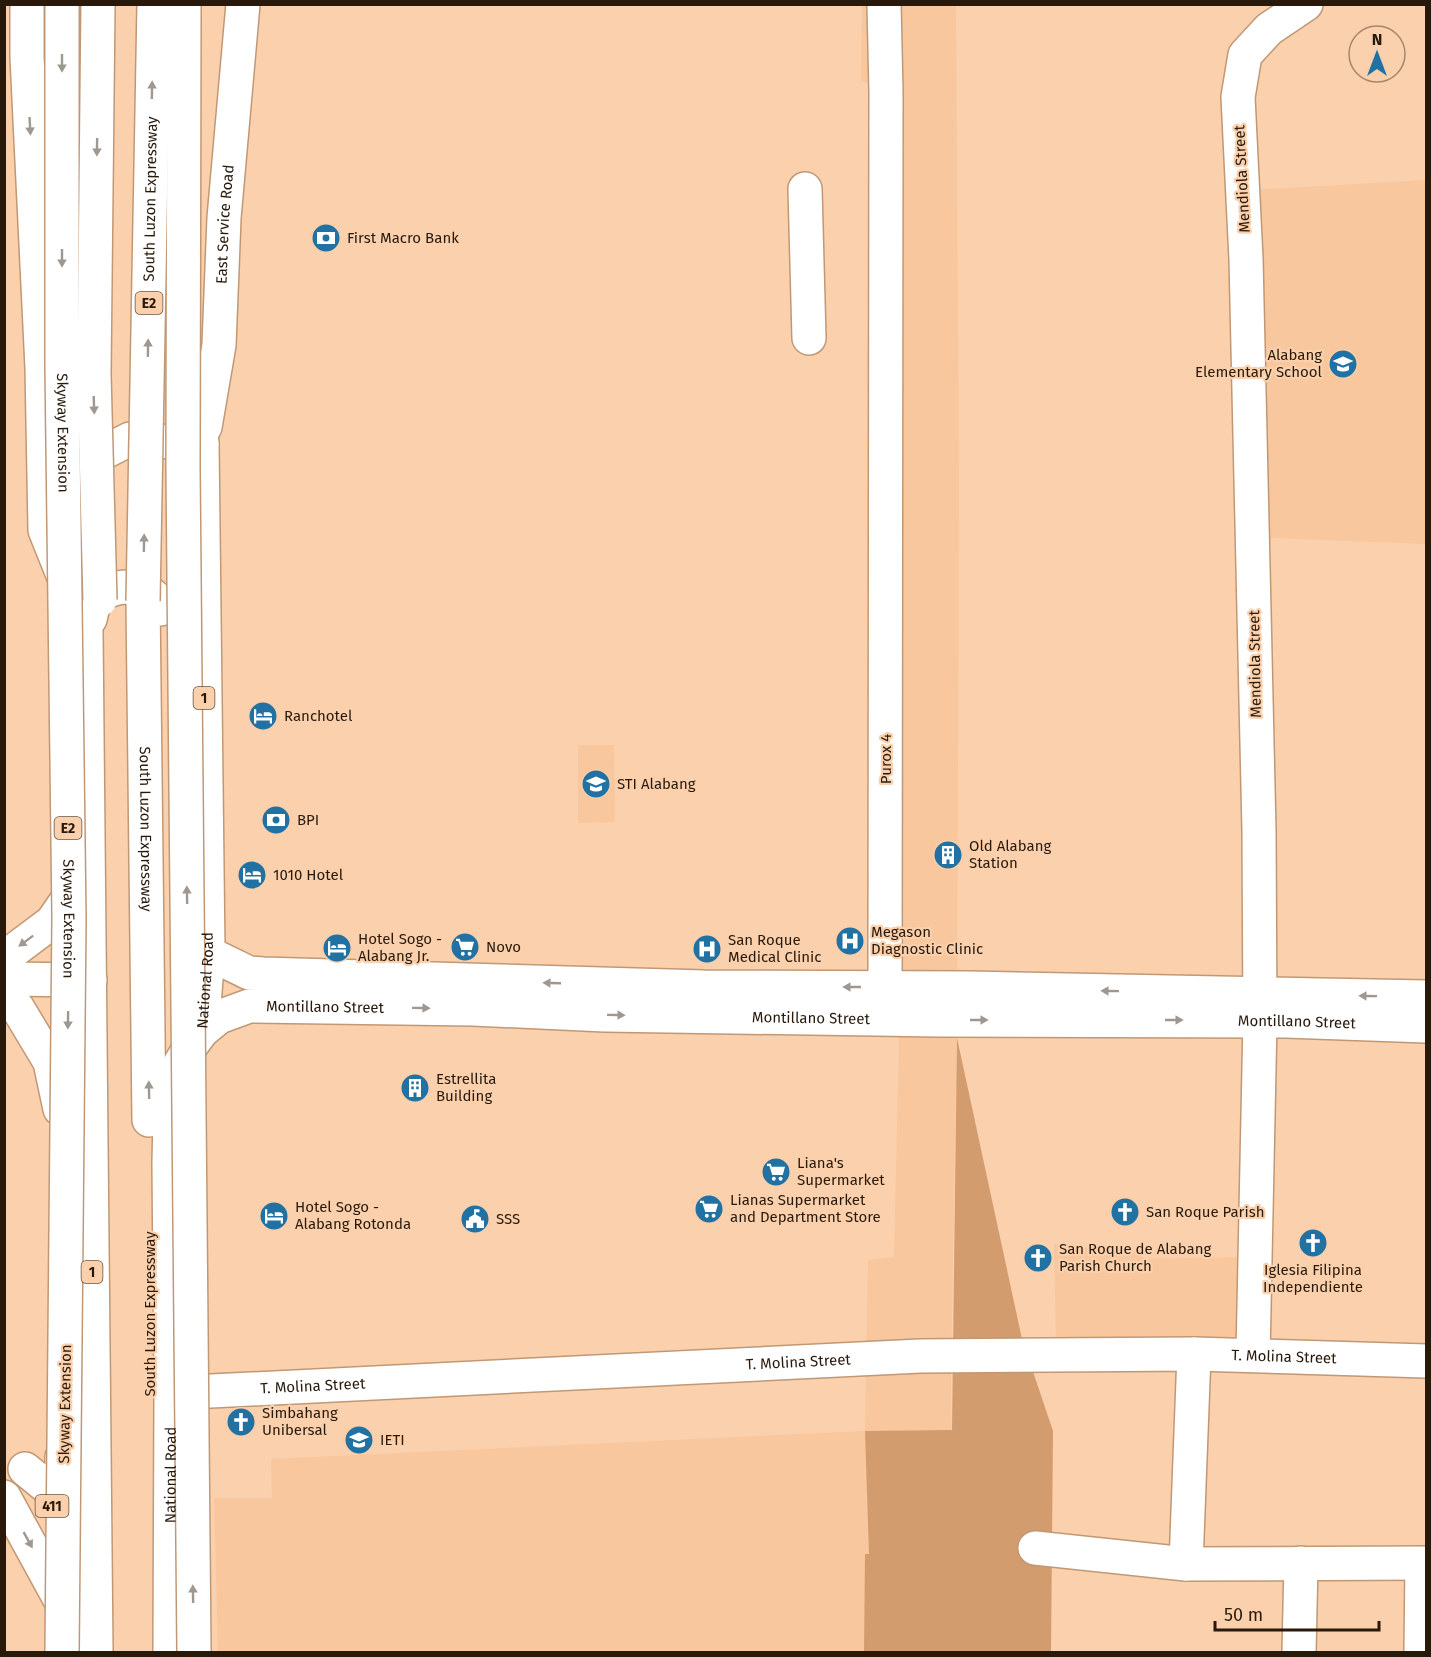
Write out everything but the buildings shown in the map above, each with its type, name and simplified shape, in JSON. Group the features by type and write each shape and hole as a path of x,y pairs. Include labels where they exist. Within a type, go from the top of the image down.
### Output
{"main road":[{"path":"27,4 27,57 42,368 45,530"},
{"name":"Skyway Extension","path":"62,4 62,367 69,918 62,1653"},
{"name":"E2","path":"98,4 94,374 100,600 105,1653"},
{"name":"South Luzon Expressway","path":"148,1653 151,1298 143,601 154,4"},
{"name":"E2","path":"184,4 183,479 194,1653"},
{"path":"45,530 93,458 130,439 202,444 192,345 197,4"},
{"name":"East Service Road","path":"202,444 219,345 224,218 243,4"},
{"name":"Purox 4","path":"884,4 886,531 897,998"},
{"name":"Mendiola Street","path":"1253,1355 1260,1007 1259,831 1246,259 1238,97 1245,55 1269,29 1306,4"},
{"path":"805,189 808,338"},
{"name":"National Road","path":"170,1653 169,1162 171,1079 202,1031 208,953 202,444"},
{"name":"1","path":"45,530 86,632 96,1653"},
{"path":"86,632 97,600 104,593 118,588 138,588 150,594 160,605 165,626 161,1032 171,1079"},
{"path":"4,958 52,922 80,881 89,842"},
{"name":"Montillano Street","path":"208,953 249,973 704,987 897,998 939,1004 1260,1007 1426,997"},
{"path":"249,973 249,1006"},
{"path":"4,979 90,980"},
{"path":"4,996 17,1006 50,1062 64,1137 62,1484 56,1490 47,1487 15,1462"},
{"name":"Montillano Street","path":"202,1031 219,1017 249,1006 473,1009 605,1015 897,998"},
{"name":"Montillano Street","path":"1260,1007 1426,1026"},
{"path":"1186,1564 1194,1354"},
{"name":"T. Molina Street","path":"171,1393 920,1356 1194,1354 1426,1361"},
{"name":"411","path":"15,1462 94,1564"},
{"name":"411","path":"4,1497 52,1582 87,1653"},
{"path":"1035,1548 1186,1564 1424,1563 1421,1653"},
{"path":"1299,1653 1301,1563"}],"shaded area":[{"path":"862,5 956,5 959,483 957,1038 951,1375 953,1652 218,1652 214,1498 272,1498 271,1459 865,1431 868,1260 894,1257 899,1038 880,968 868,482 869,84 861,80"},
{"name":"Alabang Elementary School","path":"1426,180 1426,544 1268,538 1252,190"},
{"name":"STI Alabang","path":"578,745 614,745 615,822 578,823"},
{"path":"957,1038 1022,1339 1053,1431 1051,1652 864,1652 865,1554 869,1554 865,1431 952,1430"},
{"path":"1054,1244 1137,1253 1146,1259 1242,1257 1244,1342 1056,1340"}],"place":[{"name":"First Macro Bank","path":"326,238"},
{"name":"Alabang Elementary School","path":"1343,364"},
{"name":"Ranchotel","path":"263,716"},
{"name":"STI Alabang","path":"596,784"},
{"name":"BPI","path":"276,820"},
{"name":"Old Alabang Station","path":"948,855"},
{"name":"1010 Hotel","path":"252,875"},
{"name":"Megason Diagnostic Clinic","path":"850,941"},
{"name":"Novo","path":"465,947"},
{"name":"Hotel Sogo - Alabang Jr.","path":"337,948"},
{"name":"San Roque Medical Clinic","path":"707,949"},
{"name":"Estrellita Building","path":"415,1088"},
{"name":"Liana's Supermarket","path":"776,1172"},
{"name":"Lianas Supermarket and Department Store","path":"709,1209"},
{"name":"San Roque Parish","path":"1125,1212"},
{"name":"Hotel Sogo - Alabang Rotonda","path":"274,1216"},
{"name":"SSS","path":"475,1219"},
{"name":"Iglesia Filipina Independiente","path":"1313,1243"},
{"name":"San Roque de Alabang Parish Church","path":"1038,1258"},
{"name":"Simbahang Unibersal","path":"241,1422"},
{"name":"IETI","path":"359,1440"}]}
